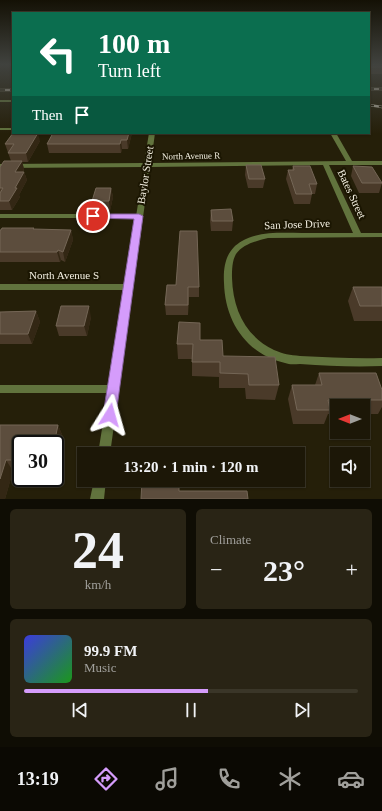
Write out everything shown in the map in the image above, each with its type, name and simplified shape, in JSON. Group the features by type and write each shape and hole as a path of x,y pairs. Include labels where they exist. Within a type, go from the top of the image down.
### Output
{"street":[{"path":"0,101 12,101"},
{"name":"Baylor Street","path":"105,447 152,134"},
{"name":"Bates Street","path":"334,134 350,163"},
{"name":"Bates Street","path":"325,163 358,235"},
{"name":"North Avenue R","path":"0,166 382,163"},
{"name":"San Jose Drive","path":"382,235 268,236 249,240 234,252 228,265 228,292 233,316 240,328 258,345 283,358 312,362 382,362"},
{"name":"North Avenue S","path":"0,287 129,287"},
{"path":"97,499 99,487"}],"lane":[{"path":"0,129 12,129"},
{"path":"0,216 139,216"},
{"path":"0,389 113,390"}],"building":[{"path":"12,134 37,134 26,153 8,153 14,144 5,144"},
{"path":"52,134 129,134 127,140 121,140 120,144 47,144"},
{"path":"4,161 22,161 15,172 24,172 9,201 0,201 0,193 3,188 0,188 0,167"},
{"path":"246,165 261,165 265,179 249,179"},
{"path":"293,166 310,166 317,184 309,184 312,194 296,194 288,170 294,170"},
{"path":"353,166 372,167 382,183 362,183"},
{"path":"96,188 111,188 109,201 92,201"},
{"path":"231,209 233,221 212,221 211,210"},
{"path":"2,228 71,230 63,252 58,250 57,252 0,252 0,230"},
{"path":"180,231 197,231 199,287 188,287 188,305 165,305 167,285 176,285"},
{"path":"353,287 382,287 382,306 360,306"},
{"path":"61,306 89,306 84,326 56,326"},
{"path":"36,311 28,334 0,334 0,312"},
{"path":"179,322 200,323 200,340 222,340 223,356 275,357 279,385 249,385 248,374 220,373 220,362 192,362 193,344 177,344"},
{"path":"319,373 376,373 382,390 382,400 330,399 328,400 330,410 297,410 292,385 322,385"},
{"path":"0,425 58,425 56,435 12,435 12,460 6,460 0,479"},
{"path":"142,487 179,487 179,491 247,491 248,499 141,499"}],"railway":[{"path":"370,89 382,89"},
{"path":"0,90 12,90"},
{"path":"370,105 382,107"}],"route":[{"path":"93,216 139,216 110,415"}]}
